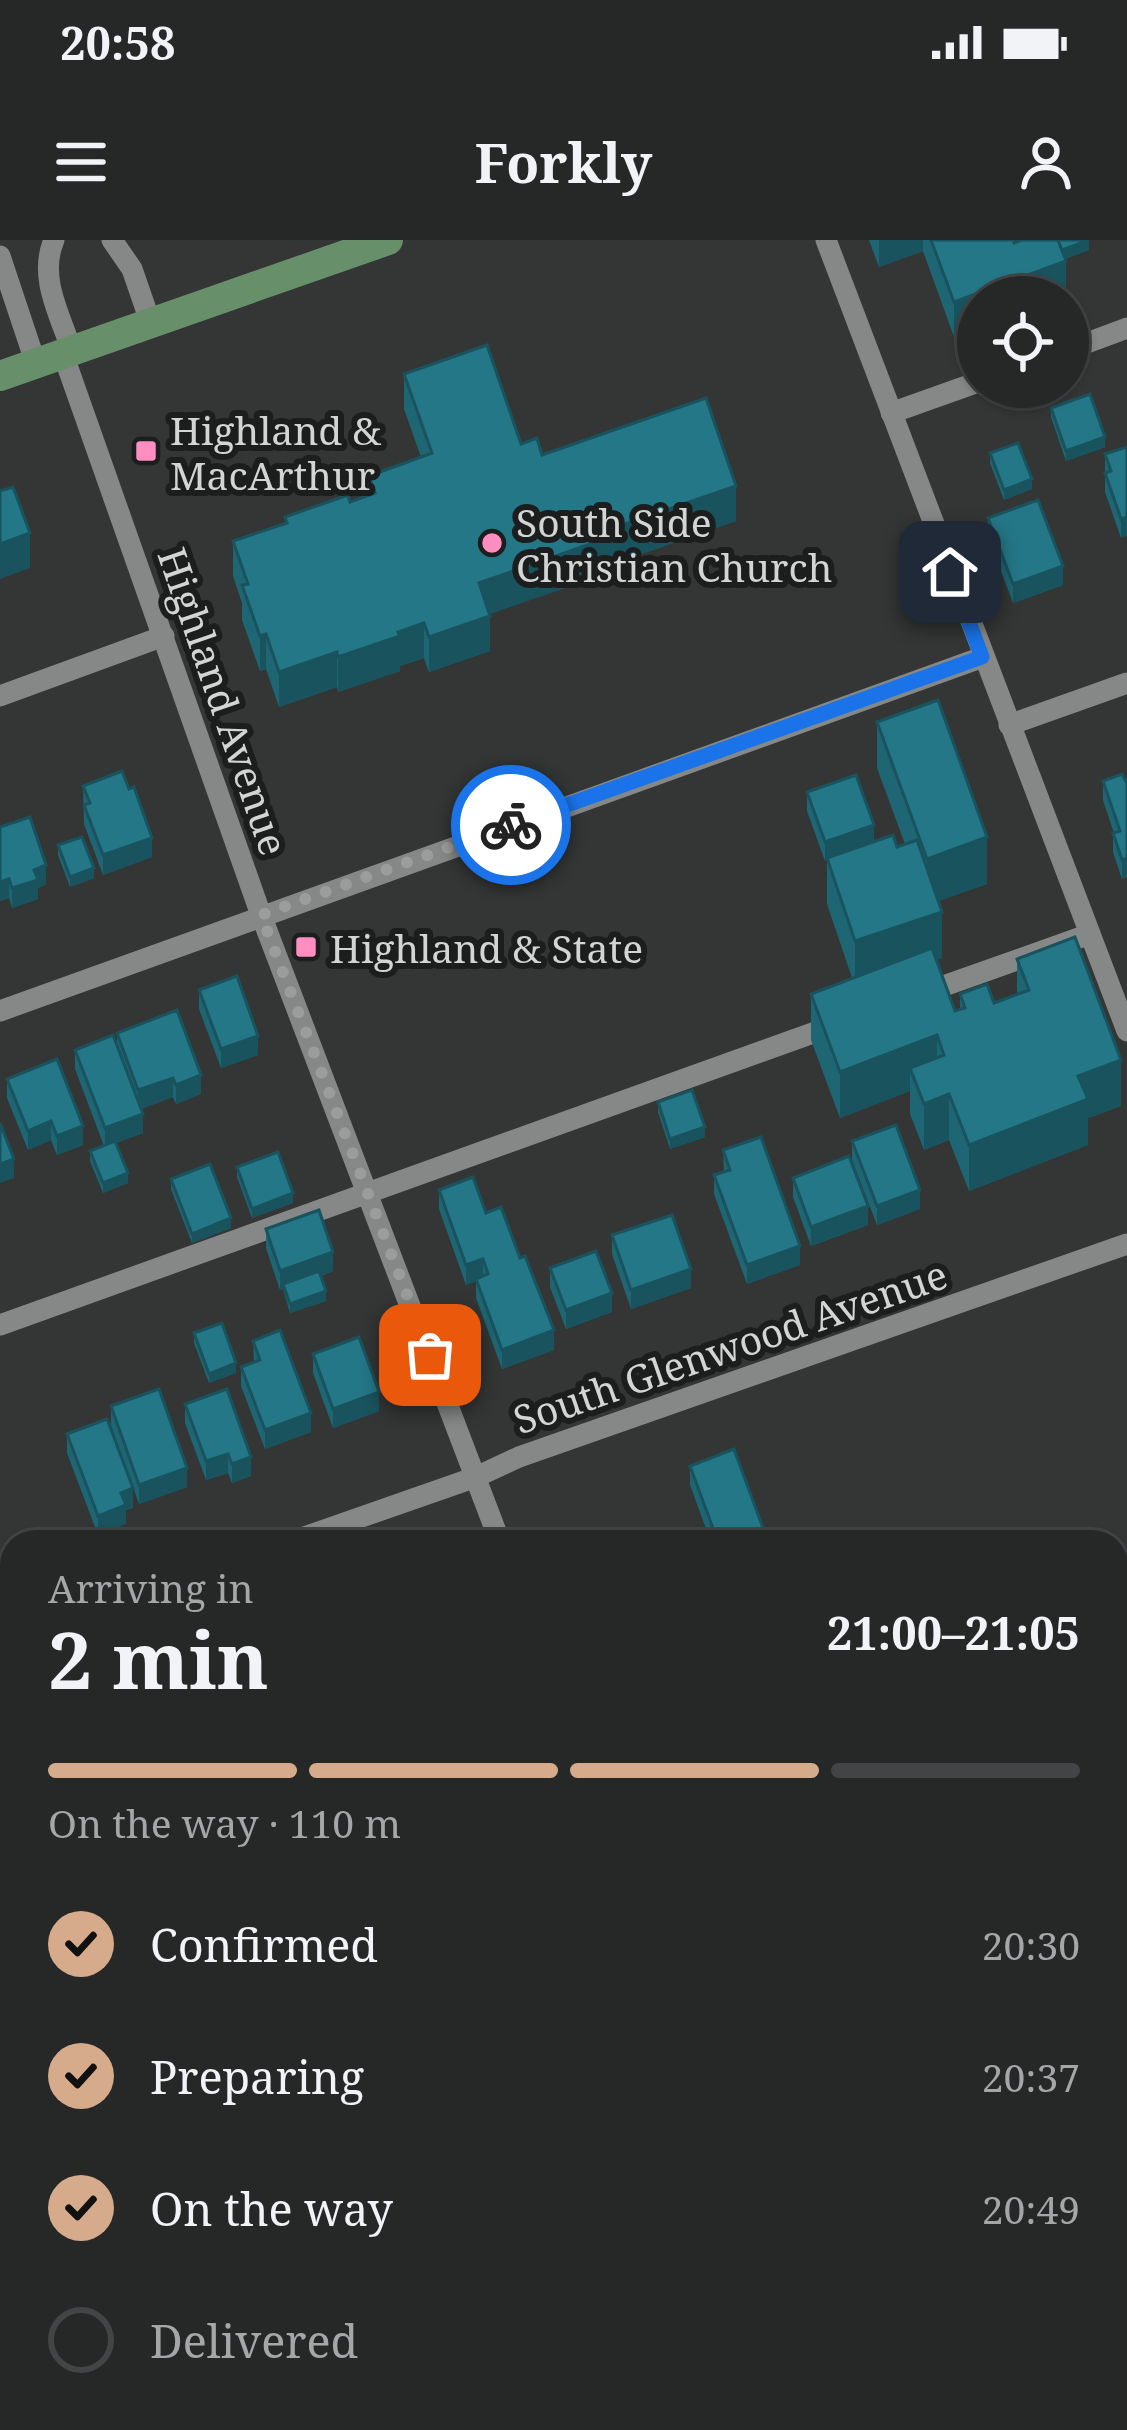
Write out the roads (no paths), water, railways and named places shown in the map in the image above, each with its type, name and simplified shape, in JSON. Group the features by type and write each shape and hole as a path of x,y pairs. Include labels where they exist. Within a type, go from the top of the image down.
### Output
{"main road":[{"path":"0,376 388,240"}],"street":[{"path":"54,240 45,260 57,356"},
{"path":"112,240 132,269 151,323"},
{"path":"826,240 1127,1031"},
{"path":"0,256 57,356"},
{"path":"1089,342 1127,328"},
{"name":"Highland Avenue","path":"57,356 164,636 261,915 496,1530"},
{"path":"891,413 957,389"},
{"path":"0,696 164,636"},
{"path":"0,1010 982,657"},
{"path":"1009,725 1127,683"},
{"path":"893,1004 1090,934"},
{"path":"0,1325 850,1020"},
{"name":"South Glenwood Avenue","path":"324,1530 1127,1244"}],"place":[{"name":"Highland & MacArthur","path":"146,451"},
{"name":"South Side Christian Church","path":"492,543"},
{"name":"Highland & State","path":"306,947"}]}
